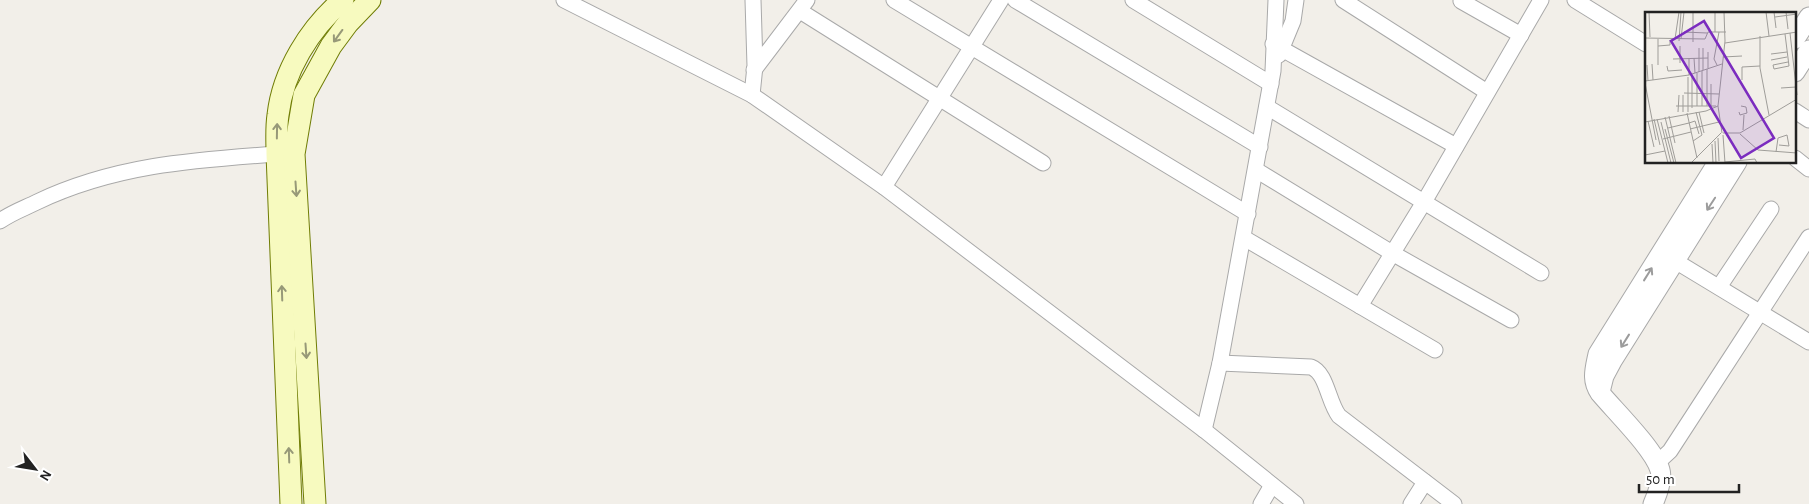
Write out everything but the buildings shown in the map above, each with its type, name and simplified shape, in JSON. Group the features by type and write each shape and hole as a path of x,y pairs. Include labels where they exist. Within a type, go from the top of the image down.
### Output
{"main road":[{"path":"291,504 277,154 278,116 283,88 297,58 314,30 330,11 344,0"},
{"path":"315,504 294,154 304,95 331,46 348,23 370,0"}],"street":[{"path":"564,0 752,94 884,187 1204,430 1296,504"},
{"path":"752,94 754,70 753,0"},
{"path":"894,0 1248,214"},
{"path":"884,187 1001,0"},
{"path":"1015,0 1260,147"},
{"path":"1133,0 1272,77"},
{"path":"1278,46 1293,21 1296,0"},
{"path":"1343,0 1488,92"},
{"path":"1360,306 1424,202 1541,0"},
{"path":"1575,0 1645,43"},
{"path":"1461,1 1521,34"},
{"path":"1204,430 1220,363 1278,46 1271,2"},
{"path":"754,70 804,5 940,97 1043,163"},
{"path":"1796,37 1809,17"},
{"path":"1278,46 1456,146"},
{"path":"1267,107 1542,273"},
{"path":"1796,112 1809,120"},
{"path":"0,221 56,193 109,175 173,162 277,154"},
{"path":"1796,159 1809,169"},
{"path":"1668,256 1717,164"},
{"path":"1652,504 1659,486 1661,472 1654,457 1600,394 1594,384 1598,354 1736,164"},
{"path":"1256,170 1392,253 1511,320"},
{"path":"1719,288 1771,209"},
{"path":"1657,463 1670,451 1809,237"},
{"path":"1244,238 1435,350"},
{"path":"1668,256 1809,342"},
{"path":"1220,363 1311,367 1317,370 1321,375 1332,406 1339,416 1454,504"},
{"path":"1411,504 1425,482"},
{"path":"1261,504 1272,485"}]}
